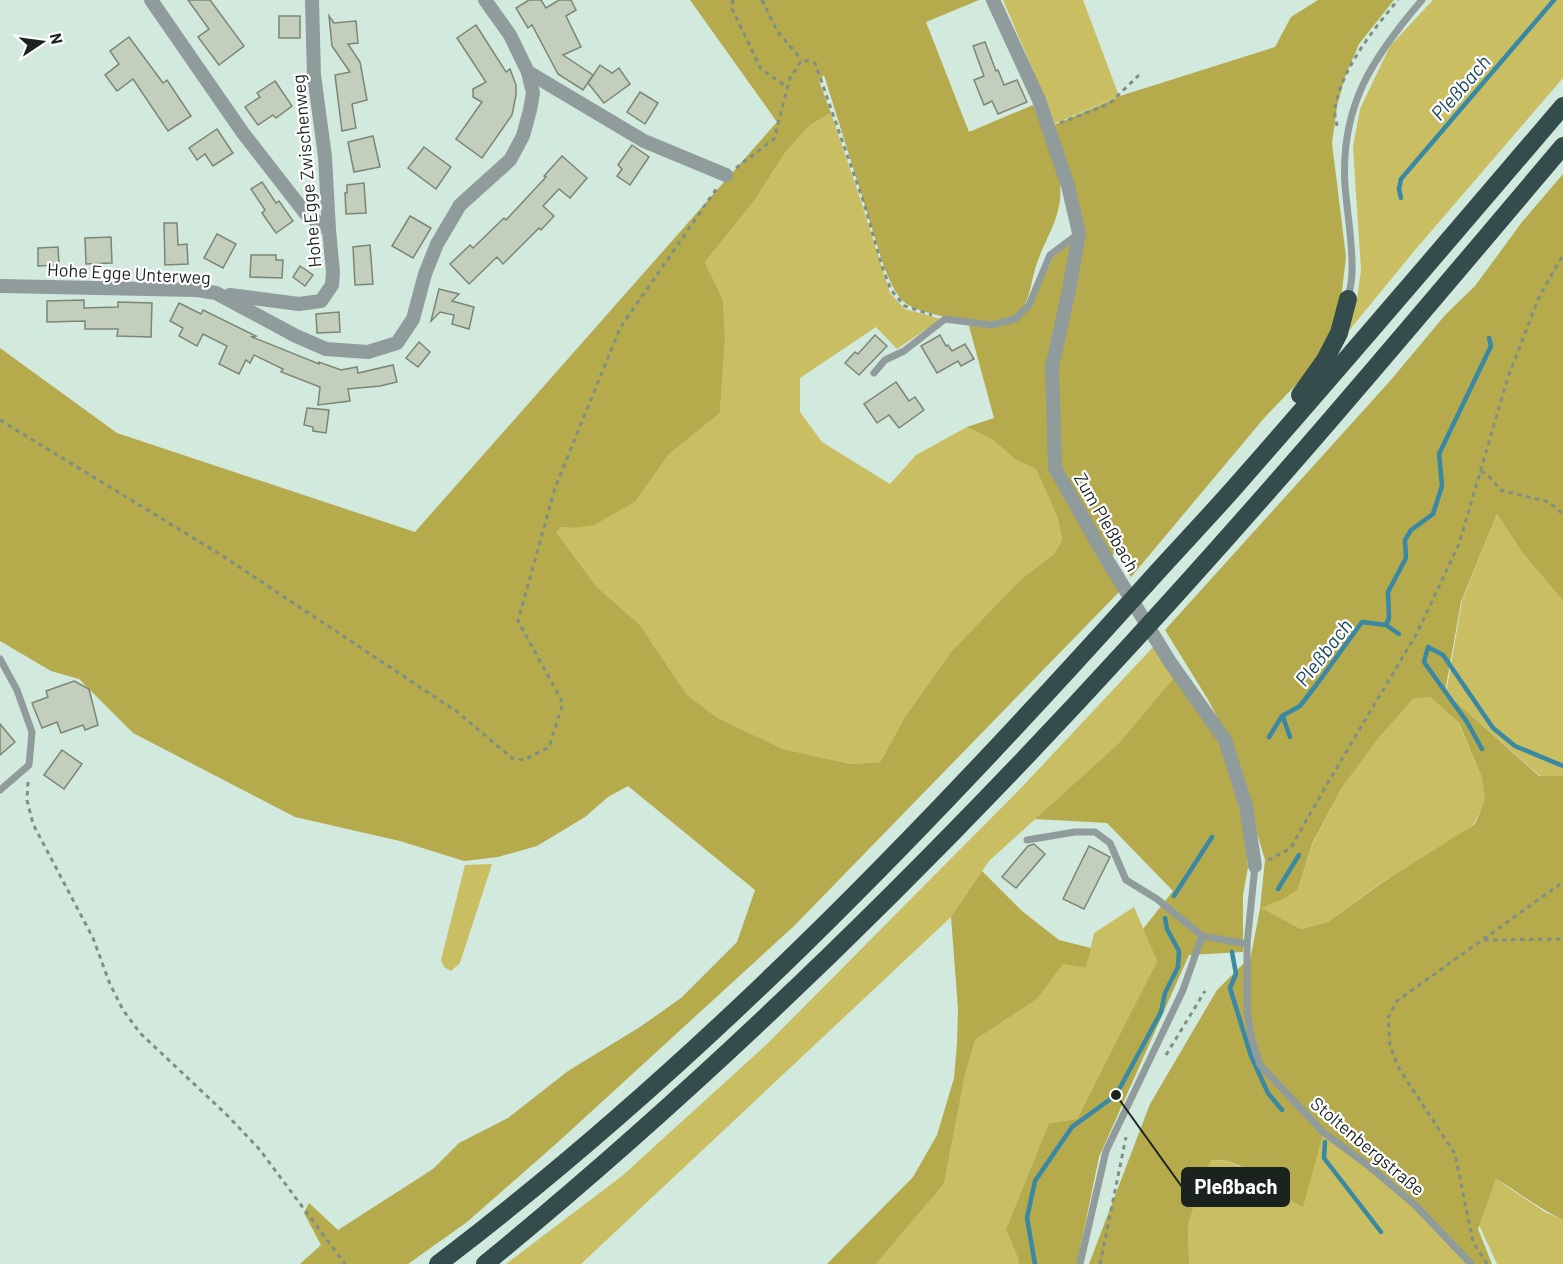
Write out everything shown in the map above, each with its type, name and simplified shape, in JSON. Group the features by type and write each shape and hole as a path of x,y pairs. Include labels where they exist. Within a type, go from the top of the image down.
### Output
{"highway":[{"path":"438,1264 533,1188 650,1088 870,879 1028,715 1234,488 1563,106"},
{"path":"485,1264 607,1162 711,1070 834,952 973,812 1136,639 1364,381 1563,146"},
{"path":"1234,488 1325,360 1339,333 1348,299"}],"street":[{"path":"151,0 243,134 306,214 329,230"},
{"name":"Hohe Egge Zwischenweg","path":"216,293 299,304 321,301 332,285 326,157 314,75 312,0"},
{"name":"Hohe Egge Unterweg","path":"0,286 197,290 216,293 296,336 327,348 368,352 397,343 413,319 425,274 437,244 460,205 510,160 523,136 530,110 533,93 528,72 510,35 485,0"},
{"name":"Zum Pleßbach","path":"993,0 1039,100 1068,186 1079,233 1052,367 1055,468 1107,560 1170,662 1225,740 1246,806 1255,866"},
{"path":"528,72 644,141 726,176"}],"lane":[{"path":"1348,299 1352,272 1345,183 1345,146 1352,108 1369,72 1390,37 1422,0"},
{"path":"874,373 885,360 904,351 945,319 991,325 1015,319 1029,305 1050,255 1079,233"},
{"path":"0,659 17,690 32,732 29,765 0,790"},
{"path":"1027,840 1075,832 1095,832 1110,843 1126,880 1157,898 1202,936 1247,944"},
{"name":"Stoltenbergstraße","path":"1255,866 1247,944 1247,1012 1252,1040 1260,1065 1323,1132 1415,1205 1472,1264"},
{"path":"1080,1264 1106,1151 1183,990 1202,936"}],"path":[{"path":"733,0 731,7 761,69 787,87"},
{"path":"762,0 777,30 802,60 815,63 864,203 891,290 905,306 945,319"},
{"path":"1345,146 1337,129 1334,110 1340,88 1369,35 1398,0"},
{"path":"0,420 218,553 456,711 512,758 524,760 549,747 563,703 518,621 555,488 620,328 726,176 774,139 790,78 802,60"},
{"path":"1049,128 1109,104 1139,75"},
{"path":"1255,866 1290,849 1417,633 1459,544 1512,367 1540,295 1563,255"},
{"path":"1481,471 1492,479 1500,490 1549,502 1563,514"},
{"path":"29,765 27,800 33,824 89,929 115,998 140,1033 228,1116 260,1150 345,1263"},
{"path":"1487,1264 1473,1242 1455,1154 1398,1067 1390,1045 1388,1018 1397,1001 1563,882"},
{"path":"1482,940 1563,939"},
{"path":"1164,1058 1205,991"},
{"path":"1100,1264 1128,1131"}],"shaded area":[{"path":"690,0 979,0 926,22 969,132 1033,105 1054,154 1060,180 1057,214 1034,273 1027,299 1015,316 1006,320 993,321 959,319 926,312 904,302 895,290 884,267 824,75 819,81 831,113 810,125 785,153 754,201 705,262 723,300 725,339 720,413 668,455 636,501 594,525 562,527 556,532 597,587 640,625 687,695 718,718 783,749 851,764 880,762 905,717 951,652 1020,580 1054,554 1062,540 1058,519 1036,469 1016,460 993,440 967,427 994,418 969,326 991,327 1015,322 1031,307 1053,257 1072,241 1049,367 1052,467 1119,592 794,926 557,1143 467,1222 408,1264 300,1264 321,1245 304,1213 309,1203 338,1230 433,1169 459,1143 508,1118 568,1071 640,1027 681,998 737,942 755,890 628,786 608,797 585,817 537,846 498,857 464,861 400,841 295,817 133,733 79,679 51,671 0,641 0,348 117,433 415,532 777,122"},
{"path":"1003,0 1083,0 1119,96 1054,124"},
{"path":"1318,0 1394,0 1359,44 1345,77 1337,106 1332,143 1346,257 1341,299 1330,335 1313,367 1265,417 1131,577 1115,553 1107,560 1057,467 1055,367 1082,232 1054,125 1120,96 1275,47 1291,17"},
{"path":"1433,0 1563,0 1563,78 1347,333 1357,300 1361,270 1353,147 1360,109 1390,46"},
{"path":"831,113 890,293 905,309 941,319 897,349 876,327 800,378 800,412 822,442 890,484 916,455 967,427 993,440 1016,460 1036,469 1058,519 1062,540 1054,554 1020,580 951,652 905,717 880,762 851,764 783,749 718,718 687,695 640,625 597,587 556,532 562,527 573,528 636,501 668,455 720,413 725,339 723,300 705,262 754,201 785,153 810,125"},
{"path":"1563,174 1563,601 1522,552 1497,514 1461,602 1445,692 1539,776 1563,776 1563,1220 1496,1179 1478,1229 1492,1264 1473,1264 1415,1201 1325,1131 1262,1063 1254,1040 1249,1011 1250,960 1260,909 1265,860 1229,739 1165,630 1390,381 1446,314 1475,286 1522,222","holes":["1430,697 1459,723 1482,778 1485,799 1475,824 1380,884 1328,922 1301,929 1261,908 1285,898 1298,889 1312,844 1341,789 1378,739 1413,699"]},
{"path":"1497,514 1522,552 1563,601 1563,776 1540,776 1446,693 1462,601"},
{"path":"1155,645 1176,675 1118,744 989,861 951,917 581,1264 506,1264 622,1176 767,1044 1022,787"},
{"path":"1176,675 1213,731 1221,748 1241,810 1248,867 1243,895 1243,952 1189,955 1099,1157 1077,1264 1018,1264 1019,1261 1006,1229 1049,1123 1077,1119 1157,961 1143,929 1173,891 1107,823 1035,819 1118,744"},
{"path":"1430,697 1458,722 1482,778 1486,798 1474,824 1448,843 1379,884 1328,922 1301,929 1260,908 1298,889 1312,845 1341,789 1378,739 1413,699"},
{"path":"492,864 460,963 451,971 444,967 441,960 465,865"},
{"path":"982,871 1022,911 1059,940 1091,948 1086,968 1063,964 1037,999 975,1040 965,1075 944,1184 876,1264 827,1264 913,1177 937,1135 954,1078 957,1044 958,1009 951,917"},
{"path":"1134,907 1157,961 1077,1119 1049,1123 1006,1229 1019,1261 1018,1264 876,1264 944,1184 965,1075 975,1040 1037,999 1063,963 1086,968 1094,933"},
{"path":"1245,962 1246,1013 1258,1066 1323,1134 1303,1207 1274,1191 1236,1164 1211,1160 1201,1182 1188,1226 1189,1264 1089,1264 1150,1104 1217,990"},
{"path":"1323,1134 1365,1165 1413,1206 1469,1264 1189,1264 1188,1226 1210,1160 1220,1160 1236,1165 1272,1189"},
{"path":"1496,1179 1545,1212 1563,1220 1563,1264 1497,1264 1479,1225"}],"building":[{"path":"188,0 210,0 244,46 219,65 198,37 209,29"},
{"path":"529,0 541,0 546,8 559,0 571,0 576,10 566,16 581,47 563,55 593,75 583,90 558,74 532,25 528,28 516,8"},
{"path":"279,16 300,16 300,38 279,38"},
{"path":"329,16 334,23 356,21 358,43 348,44 360,62 367,100 352,104 356,128 342,131 335,75 350,72 332,46"},
{"path":"476,25 506,72 510,69 516,85 512,115 482,158 456,139 482,102 473,97 473,89 486,82 457,38"},
{"path":"129,37 163,83 167,80 191,116 168,131 133,79 117,91 105,75 119,64 110,51"},
{"path":"985,42 1004,85 1017,80 1027,102 998,114 992,101 984,105 974,80 984,76 973,46"},
{"path":"600,65 612,73 619,68 630,84 604,103 588,83"},
{"path":"275,81 292,106 276,118 273,115 258,125 245,107 260,97 257,93"},
{"path":"640,92 658,103 645,124 627,112"},
{"path":"217,129 233,153 213,166 205,154 197,160 189,148"},
{"path":"373,136 380,167 354,172 348,142"},
{"path":"632,145 649,157 630,185 617,176 622,169 618,165"},
{"path":"424,147 451,167 436,189 408,168"},
{"path":"562,156 587,178 570,198 559,189 543,206 554,216 541,230 539,228 503,264 497,257 469,284 450,264 470,245 473,248 504,218 506,220"},
{"path":"262,182 276,203 279,201 293,221 276,233 262,213 265,210 251,189"},
{"path":"364,183 366,213 346,214 347,185"},
{"path":"410,216 431,228 413,258 392,246"},
{"path":"164,223 177,223 178,245 187,244 188,264 165,265"},
{"path":"217,234 236,244 223,268 204,258"},
{"path":"111,237 112,263 86,264 85,238"},
{"path":"370,245 373,284 355,285 353,247"},
{"path":"58,247 59,265 38,266 38,248"},
{"path":"251,255 276,255 276,260 283,260 282,278 250,277"},
{"path":"300,266 313,275 305,286 293,277"},
{"path":"439,289 459,294 452,301 474,307 469,329 452,324 454,315 440,312 431,321"},
{"path":"84,300 84,308 118,307 118,302 152,303 151,337 117,336 118,329 85,329 85,321 47,322 47,301"},
{"path":"179,303 201,314 203,310 256,336 252,337 319,364 319,362 341,370 357,367 358,373 393,365 397,382 348,389 350,401 318,405 320,387 281,372 283,369 254,355 250,363 246,360 239,374 219,364 227,346 203,334 197,346 179,336 183,328 170,321"},
{"path":"339,312 340,332 317,333 316,314"},
{"path":"875,335 887,346 859,375 845,363 855,352 858,354"},
{"path":"940,335 952,351 965,344 974,359 961,366 958,361 937,373 921,346"},
{"path":"419,342 430,352 418,367 406,358"},
{"path":"896,382 909,401 915,397 924,410 899,428 889,415 877,423 864,404"},
{"path":"307,408 329,410 326,433 313,431 313,427 304,425"},
{"path":"74,681 89,689 98,725 85,730 83,725 61,733 57,722 42,728 32,703 48,697 46,691"},
{"path":"0,724 15,742 0,755"},
{"path":"62,750 82,764 64,789 44,775"},
{"path":"1034,844 1045,854 1016,888 1002,877 1028,846"},
{"path":"1089,846 1110,857 1084,909 1063,899"}],"waterway":[{"name":"Pleßbach","path":"1401,198 1399,189 1401,179 1554,0"},
{"name":"Pleßbach","path":"1269,737 1282,716 1300,706 1362,622 1386,625 1389,618 1388,592 1406,558 1405,540 1411,530 1433,514 1442,486 1439,454 1491,346 1489,338"},
{"path":"1386,625 1399,634"},
{"path":"1482,749 1467,722 1424,662 1428,647 1443,655 1493,728 1515,746 1563,766"},
{"path":"1283,717 1290,737"},
{"name":"Pleßbach","path":"1174,896 1212,837"},
{"path":"1278,889 1299,855"},
{"name":"Pleßbach","path":"1035,1264 1027,1218 1035,1181 1072,1127 1116,1095 1161,1012 1165,993 1178,967 1179,951 1167,929 1165,918"},
{"path":"1232,952 1236,974 1230,988 1251,1056 1268,1093 1282,1110"},
{"path":"1325,1142 1324,1158 1381,1232"}],"place":[{"name":"Pleßbach","path":"1116,1095"}]}
